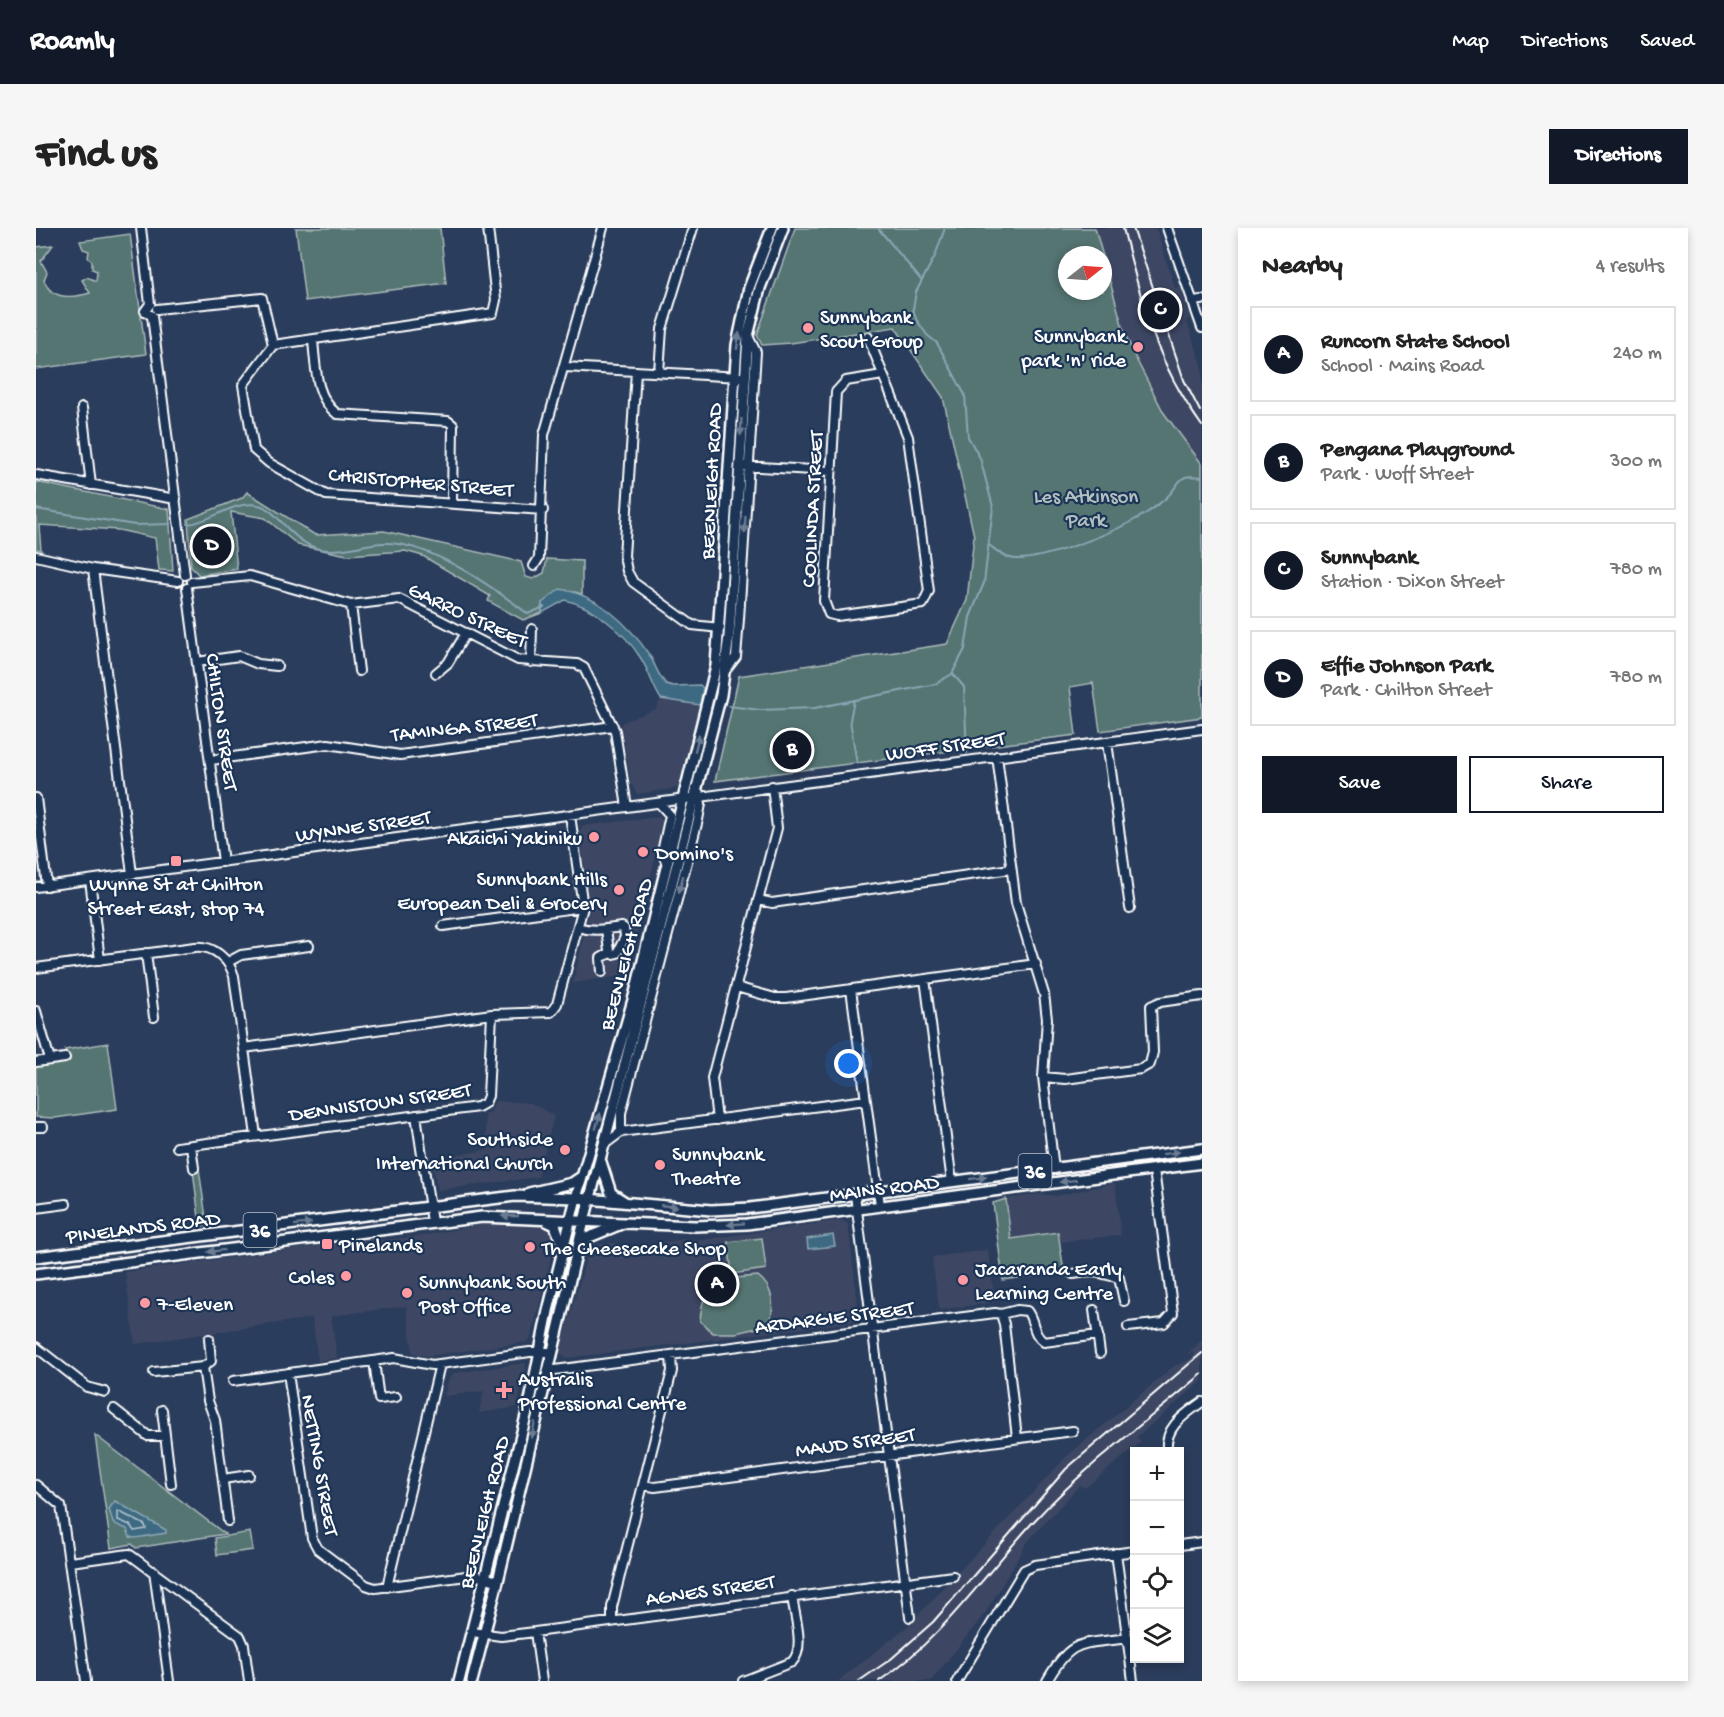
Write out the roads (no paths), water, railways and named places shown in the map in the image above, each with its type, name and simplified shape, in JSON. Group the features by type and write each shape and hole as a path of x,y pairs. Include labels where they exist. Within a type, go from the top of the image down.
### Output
{"main road":[{"name":"BEENLEIGH ROAD","path":"472,1681 584,1221 697,798 697,786 725,671 739,466 737,345 749,288 772,228"},
{"name":"BEENLEIGH ROAD","path":"739,376 760,288 783,228"},
{"name":"BEENLEIGH ROAD","path":"458,1680 486,1578 570,1220 635,993 716,666 739,466"},
{"name":"MAINS ROAD","path":"576,1198 723,1210 1202,1149"},
{"path":"601,1160 611,1193 626,1203"},
{"name":"MAINS ROAD","path":"570,1220 695,1226 734,1225 1202,1163"},
{"path":"515,1196 572,1183 581,1177"},
{"name":"PINELANDS ROAD","path":"36,1257 515,1196 576,1198"},
{"name":"PINELANDS ROAD","path":"36,1274 432,1222 482,1217 538,1217 570,1220"},
{"path":"538,1217 555,1225 561,1237 563,1251"},
{"path":"577,1249 587,1238 625,1222"}],"street":[{"path":"143,228 185,574 189,585 180,586 178,581"},
{"path":"153,310 262,298 273,345 493,313 496,300 488,228"},
{"path":"534,566 539,558 543,510 544,435 603,228"},
{"path":"659,372 662,329 693,228"},
{"path":"1167,228 1202,328"},
{"path":"1192,301 1202,300"},
{"name":"BEENLEIGH ROAD","path":"739,466 756,352 748,336"},
{"path":"868,337 884,375"},
{"path":"313,341 320,392 326,406 337,414 448,421 453,425 452,502"},
{"name":"CHRISTOPHER STREET","path":"273,345 245,379 243,385 250,436 254,450 261,457 326,495 543,510"},
{"path":"565,367 739,376"},
{"path":"636,371 624,556 627,571 633,582 692,626 720,628"},
{"name":"COOLINDA STREET","path":"884,375 908,437 929,591 928,598 923,604 837,616 829,614 824,601 831,471 836,392 839,386 846,381 884,375"},
{"path":"82,408 91,485"},
{"path":"739,466 831,471"},
{"path":"36,475 176,499"},
{"path":"36,556 93,569 178,581"},
{"path":"93,569 132,874"},
{"path":"178,581 185,574"},
{"name":"GARRO STREET","path":"189,585 250,576 351,605 405,600 518,660 577,664 584,668 613,726 627,807"},
{"name":"CHILTON STREET","path":"189,585 196,662 223,862"},
{"path":"351,605 359,671"},
{"path":"531,662 532,629"},
{"path":"436,673 448,663 466,633"},
{"path":"196,662 239,656 258,664 277,666"},
{"name":"TAMINGA STREET","path":"211,760 327,744 400,755 613,726"},
{"name":"WOFF STREET","path":"697,798 771,786 1202,729"},
{"path":"1107,742 1130,908"},
{"path":"997,756 1018,910 1044,994 1047,1019 1043,1077 1054,1168"},
{"path":"717,1120 712,1078 777,828 771,786"},
{"path":"36,798 47,885"},
{"name":"BEENLEIGH ROAD","path":"621,1132 621,1113 698,820 697,798"},
{"name":"WYNNE STREET","path":"36,887 697,798"},
{"path":"659,803 670,814 663,852 667,865"},
{"path":"244,1048 492,1014 551,1012 557,1004 583,907 570,815"},
{"path":"758,900 772,903 1011,869"},
{"path":"90,880 100,960"},
{"path":"443,926 583,907"},
{"path":"578,927 588,930 622,927 625,930 620,951 601,958 602,972"},
{"path":"606,929 610,953"},
{"path":"36,968 203,946 228,962 234,976 256,1136"},
{"path":"228,962 241,955 309,946"},
{"path":"146,954 154,1017"},
{"path":"736,987 775,998 1036,964"},
{"path":"925,979 952,1182"},
{"path":"851,989 880,1205"},
{"path":"1043,1077 1065,1079 1141,1069 1150,1064 1153,1052 1151,1006 1160,1002 1202,996"},
{"path":"36,1011 50,1060"},
{"name":"DENNISTOUN STREET","path":"177,1147 478,1107 485,1103 488,1096 492,1014"},
{"path":"36,1062 64,1058"},
{"path":"605,1144 621,1132 866,1100"},
{"path":"416,1115 432,1222"},
{"path":"191,1146 194,1168"},
{"path":"1128,1328 1164,1323 1173,1313 1154,1170"},
{"path":"855,1195 910,1617"},
{"path":"36,1208 66,1203"},
{"path":"1073,1274 1095,1270 1108,1277 1116,1277 1122,1283 1124,1301"},
{"name":"ARDARGIE STREET","path":"547,1371 1017,1310 1027,1311 1031,1316 1038,1338 1044,1342 1098,1335"},
{"path":"1094,1310 1100,1353"},
{"path":"1000,1314 1017,1438"},
{"path":"154,1372 203,1366 211,1361 209,1339"},
{"path":"36,1347 87,1387 105,1392"},
{"path":"233,1381 403,1358 440,1364 539,1351 552,1352"},
{"path":"612,1621 612,1607 672,1371 671,1356"},
{"path":"374,1361 379,1399 396,1397"},
{"path":"387,1587 440,1364"},
{"path":"203,1366 208,1401 215,1420 228,1521"},
{"name":"NETTING STREET","path":"288,1373 314,1545 366,1585 375,1588 474,1575 498,1581"},
{"path":"1167,1447 1166,1440 1171,1428 1202,1402"},
{"path":"114,1409 147,1436 165,1436"},
{"path":"162,1410 171,1484"},
{"name":"MAUD STREET","path":"642,1485 655,1487 1073,1431"},
{"path":"223,1479 249,1475"},
{"path":"36,1485 61,1506 86,1681"},
{"path":"1184,1544 1202,1542"},
{"path":"957,1681 1024,1570 1035,1565 1130,1551"},
{"path":"1116,1553 1133,1681"},
{"path":"70,1562 129,1554 240,1636 244,1645 249,1681"},
{"path":"154,1571 169,1681"},
{"name":"AGNES STREET","path":"472,1632 484,1635 536,1632 953,1576"},
{"path":"743,1681 792,1662 797,1657 799,1647 792,1596"},
{"path":"536,1632 542,1681"},
{"path":"1047,1681 1060,1659 1070,1649 1081,1645 1128,1638"}],"water":[{"path":"560,589 574,592 600,604 622,622 642,644 666,684 700,685 703,688 700,705 661,699 634,648 597,614 565,600 542,613 542,603"},
{"path":"833,1235 835,1246 808,1249 807,1239"},
{"path":"115,1501 166,1530 166,1533 130,1537 127,1529 113,1523 109,1509"}],"waterway":[{"path":"878,228 921,280"},
{"path":"729,706 760,710 815,708 935,684 952,674 965,649 970,617 984,583 993,507 980,458 968,437 965,395 937,343 927,335 916,319 913,309 916,292 935,256 945,228"},
{"path":"989,545 1013,559 1044,555 1078,545 1144,515 1166,498 1183,478 1202,477"},
{"path":"188,524 231,508 249,504 258,505 272,512 310,546 336,550 383,543 401,544 439,557 479,579 528,614 544,607"},
{"path":"36,509 135,525 170,524"},
{"path":"953,674 964,687 967,753"},
{"path":"854,700 850,720 857,764"}],"railway":[{"path":"1123,228 1144,307 1161,355 1172,378 1202,426"},
{"path":"1133,228 1184,380 1200,411"},
{"path":"859,1681 891,1659 933,1622 1066,1469 1202,1353"},
{"path":"879,1681 901,1665 942,1627 1054,1501 1095,1463 1202,1374"}],"place":[{"name":"Sunnybank","path":"1160,310"},
{"name":"Sunnybank Scout Group","path":"808,328"},
{"name":"Sunnybank park 'n' ride","path":"1138,347"},
{"name":"Effie Johnson Park","path":"212,546"},
{"name":"Pengana Playground","path":"792,750"},
{"name":"Akaichi Yakiniku","path":"594,837"},
{"name":"Domino's","path":"643,852"},
{"name":"Wynne St at Chilton Street East, stop 74","path":"176,861"},
{"name":"Sunnybank Hills European Deli & Grocery","path":"619,890"},
{"name":"Southside International Church","path":"565,1150"},
{"name":"Sunnybank Theatre","path":"660,1165"},
{"name":"Pinelands","path":"327,1244"},
{"name":"The Cheesecake Shop","path":"530,1247"},
{"name":"Coles","path":"346,1276"},
{"name":"Jacaranda Early Learning Centre","path":"963,1280"},
{"name":"Runcorn State School","path":"717,1284"},
{"name":"Sunnybank South Post Office","path":"407,1293"},
{"name":"7-Eleven","path":"145,1303"},
{"name":"Australis Professional Centre","path":"504,1390"}],"park label":[{"name":"Les Atkinson Park","path":"1086,507"}]}
